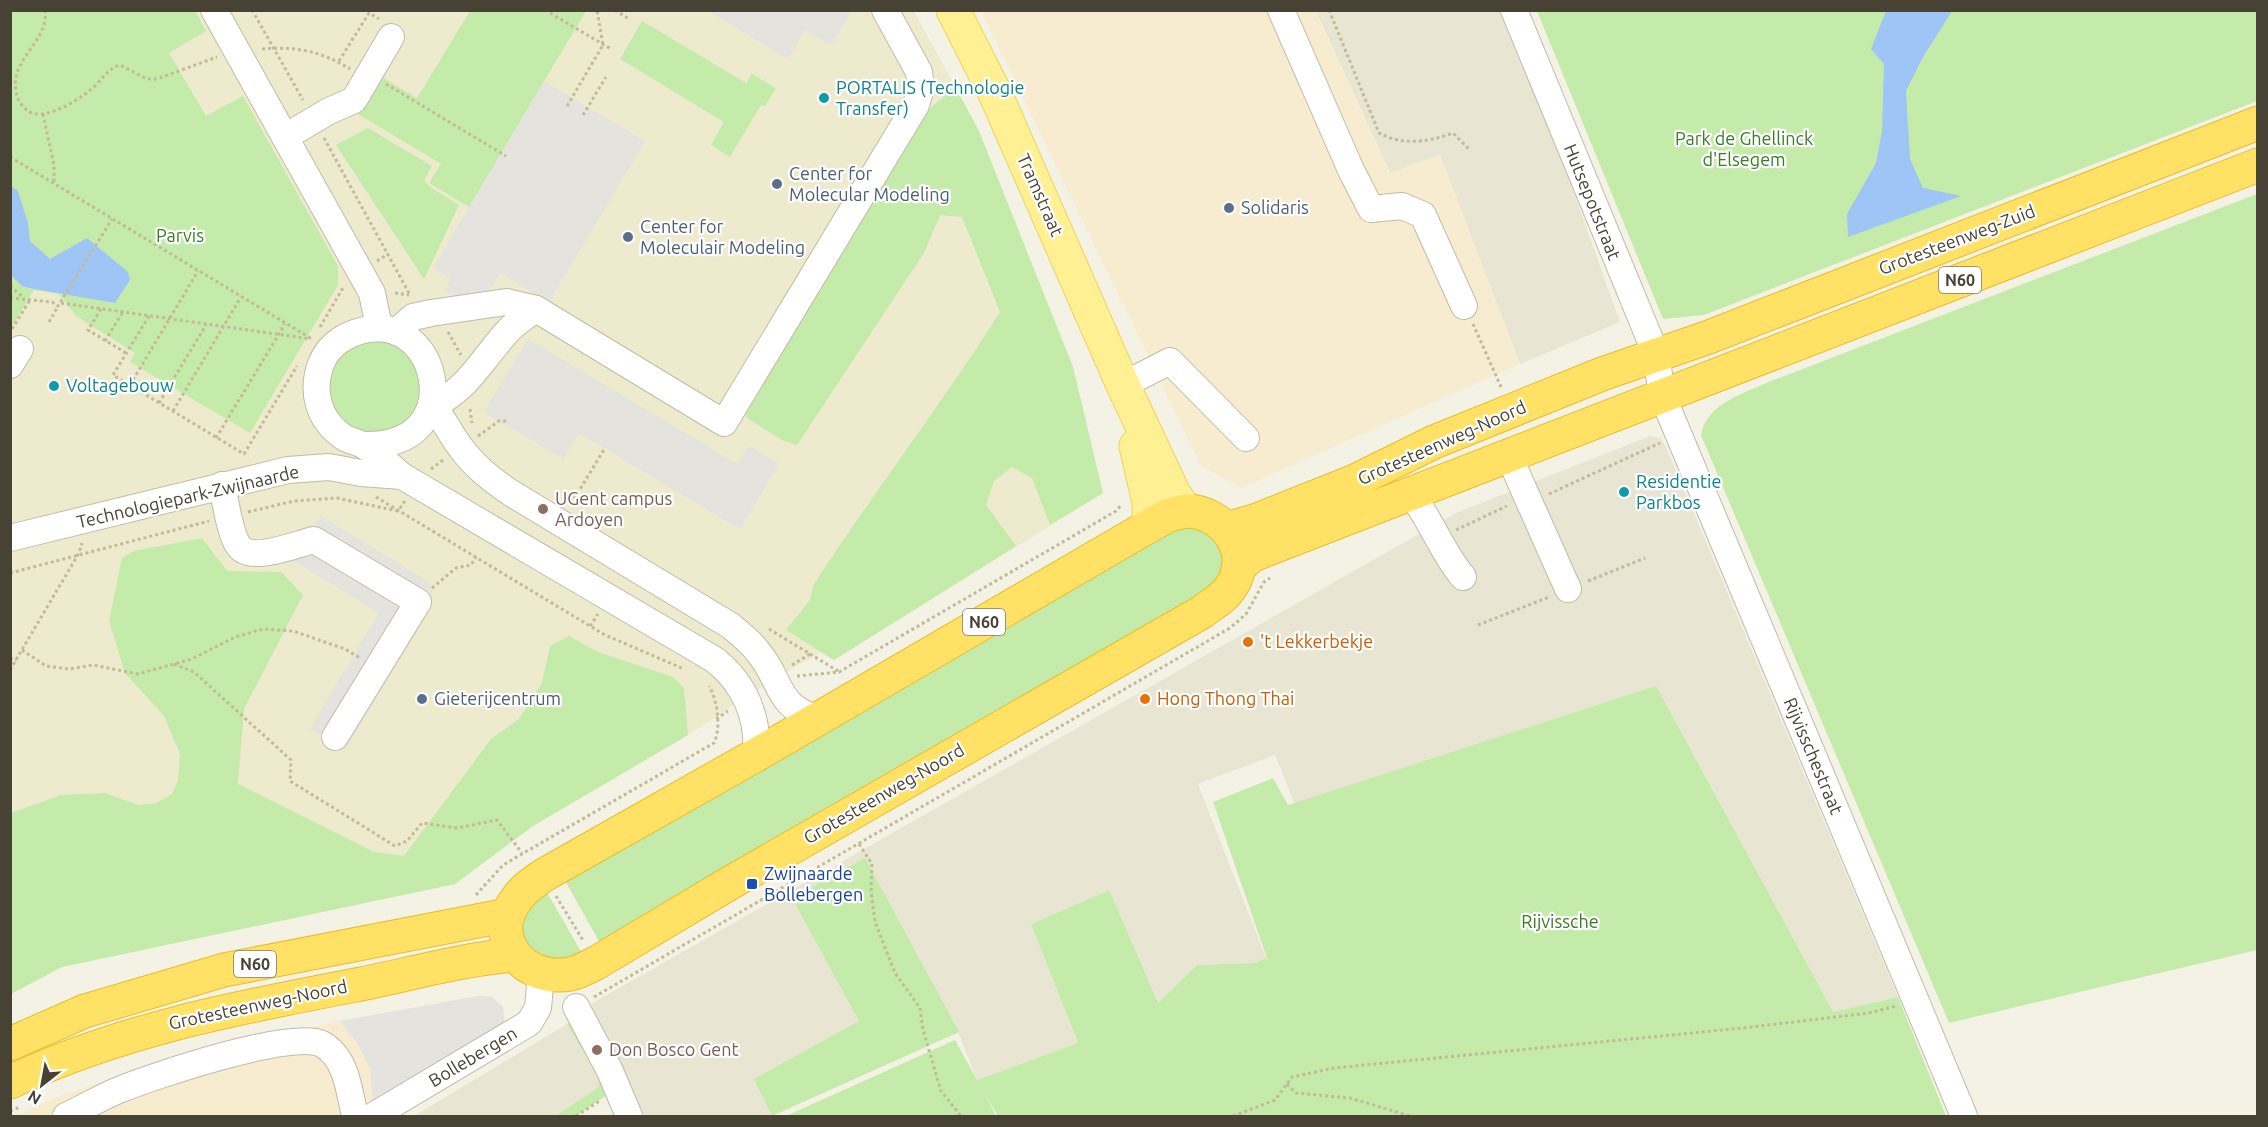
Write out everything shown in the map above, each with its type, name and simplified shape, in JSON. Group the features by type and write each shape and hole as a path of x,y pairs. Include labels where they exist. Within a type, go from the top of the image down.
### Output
{"highway":[{"name":"Grotesteenweg-Zuid","path":"1656,354 1709,337 2258,123"},
{"name":"N60","path":"1662,395 2258,165"},
{"name":"Grotesteenweg-Noord","path":"1227,529 1257,520 1355,481 1434,442 1656,354"},
{"name":"Grotesteenweg-Noord","path":"541,974 574,974 596,963 730,882 1202,612 1223,597 1234,580 1238,568 1251,556 1662,395"},
{"name":"N60","path":"508,915 514,901 524,890 533,864 756,755 1149,526 1169,515 1186,511"},
{"path":"1186,511 1207,514 1227,529 1238,551 1238,568"},
{"name":"Grotesteenweg-Noord","path":"10,1044 85,1011 224,970 508,915"},
{"path":"508,915 507,939 514,955 526,967 541,974"},
{"name":"Grotesteenweg-Noord","path":"16,1084 85,1049 179,1022 514,955"}],"main road":[{"name":"Tramstraat","path":"953,10 994,91 1122,383 1174,494 1186,511"},
{"name":"Tramstraat","path":"1122,383 1149,502 1149,526"}],"street":[{"path":"214,10 372,293 387,330 411,341 423,354 431,370 434,388 447,399"},
{"path":"387,330 413,317 506,302 536,309 724,423 916,105 921,88 919,72 885,10"},
{"path":"1281,10 1351,170 1371,209 1402,206 1424,215 1464,306"},
{"name":"Hutsepotstraat","path":"1514,10 1656,354 1662,395"},
{"path":"285,137 354,100 390,30"},
{"path":"363,445 382,446 401,440 416,429 447,399 508,331 536,309"},
{"name":"Technologiepark-Zwijnaarde","path":"387,330 351,333 316,346 316,394 320,411 330,426 344,438 363,445 402,476 486,523 725,668 756,720 756,755"},
{"path":"1122,383 1133,380 1170,361 1246,438"},
{"name":"Rijvisschestraat","path":"1662,395 1964,1116"},
{"name":"Technologiepark-Zwijnaarde","path":"447,399 461,448 485,475 731,626 759,652 788,702 803,714 818,718"},
{"path":"1508,454 1568,589"},
{"name":"Technologiepark-Zwijnaarde","path":"10,538 88,521 288,470 329,467 361,473 402,476"},
{"path":"222,485 237,545 247,553 260,554 314,540 418,602 336,736"},
{"name":"Technologiepark-Zwijnaarde","path":"500,486 526,527 560,548 588,584"},
{"path":"1410,493 1424,510 1448,559 1463,577"},
{"name":"Technologiepark-Zwijnaarde","path":"486,523 526,527"},
{"name":"Technologiepark-Zwijnaarde","path":"560,548 612,554"},
{"name":"Bollebergen","path":"373,1116 529,1023 538,1008 541,974"},
{"path":"576,1007 629,1116"},
{"path":"66,1116 119,1090 256,1047 307,1040 323,1045 344,1068 355,1116"}],"path":[{"path":"45,10 44,28 20,55 15,68 13,80 16,97 25,110 42,114 85,94 113,67 120,65 147,79 157,79 225,53"},
{"path":"252,10 411,296 431,313 454,341 447,399 471,420 481,443"},
{"path":"545,10 611,49"},
{"path":"567,106 603,45 597,10"},
{"path":"615,10 629,19"},
{"path":"1329,10 1379,133 1390,139 1427,142 1453,133 1469,148"},
{"path":"339,62 369,13 390,30"},
{"path":"273,48 313,51 339,62 368,76 506,156"},
{"path":"583,115 606,77"},
{"path":"10,97 16,97"},
{"path":"42,114 54,165 54,184"},
{"path":"10,157 285,323 316,346"},
{"path":"49,322 112,219"},
{"path":"130,385 198,270"},
{"path":"316,346 345,285"},
{"path":"10,286 25,299"},
{"path":"372,293 411,296"},
{"path":"173,411 242,297"},
{"path":"10,298 279,334 316,346"},
{"path":"14,349 30,300"},
{"path":"1464,306 1512,411"},
{"path":"101,309 88,330 126,353"},
{"path":"105,341 123,312"},
{"path":"149,316 113,375 244,454 301,358"},
{"path":"216,438 285,323"},
{"path":"159,403 206,324"},
{"path":"1438,539 1678,434"},
{"path":"569,508 605,448"},
{"path":"371,494 605,635 687,670"},
{"path":"238,514 294,501 337,498 399,511"},
{"path":"760,623 839,672 1116,511 1125,502"},
{"path":"10,573 79,553 219,519"},
{"path":"10,670 79,553 88,521"},
{"path":"418,602 445,574 456,568 471,565 476,557"},
{"path":"174,664 194,672 291,760 290,781 395,846 407,841 422,823 457,828 497,820 533,864 596,963 609,988 1230,628 1246,615 1264,582 1277,573"},
{"path":"22,650 46,666 69,669 93,665 138,674 192,659 235,637 263,629 293,631 345,649 377,668"},
{"path":"10,658 16,661"},
{"path":"533,864 528,850 714,743 720,730 717,725 716,705 713,694 703,680"},
{"path":"859,844 872,864 871,891 878,930 895,973 920,1008 923,1030 941,1091 960,1116"},
{"path":"1233,1116 1275,1100 1292,1077 1334,1068 1743,1028 1869,1013 1916,1001"},
{"path":"1287,1084 1296,1093 1350,1098 1410,1116"},
{"path":"576,1116 617,1089"}],"shaded area":[{"name":"UGent campus Ardoyen","path":"11,11 914,11 979,131 1073,367 1103,493 834,660 820,653 767,683 688,735 533,826 455,884 62,967 11,994"},
{"path":"709,11 852,11 831,45 805,30 788,59"},
{"path":"981,11 1316,11 1389,173 1440,155 1520,364 1241,488 1201,466"},
{"path":"1316,11 1501,11 1542,104 1620,322 1520,364 1440,155 1390,173"},
{"path":"544,81 645,141 549,302 500,273 487,295 483,297 471,290 464,302 444,290 451,279 433,268"},
{"path":"528,339 737,464 749,446 779,464 740,529 579,433 563,459 484,412"},
{"path":"1650,436 1660,438 1666,447 1898,997 1834,1012 1302,822 1275,755 1198,784 1266,958 1255,963 1197,965 1158,1003 1108,890 1031,924 1078,1043 977,1080 958,1032 771,1116 642,1116 591,1004 1456,513"},
{"path":"321,516 426,580 433,588 432,598 414,629 417,631 345,750 310,729 379,613 294,561"},
{"path":"478,996 492,997 503,1007 505,1026 373,1110 370,1068 357,1043 340,1021"},
{"path":"340,1021 357,1043 370,1068 373,1110 363,1116 16,1116 51,1099 193,1052"},
{"path":"567,1024 598,1076 599,1087 555,1116 414,1116"}],"green space":[{"name":"Parvis","path":"10,11 195,11 206,31 169,53 206,116 243,96 338,266 338,285 250,433 130,362 135,353 76,316 59,294 34,290 11,328"},
{"path":"470,11 586,11 469,207 429,183 441,164 358,114 380,76 417,98"},
{"name":"Park de Ghellinck d'Elsegem","path":"1537,11 2257,11 2257,101 1704,315 1663,319"},
{"path":"642,21 746,83 752,74 776,88 765,106 761,105 730,157 711,145 724,122 620,59"},
{"path":"955,86 979,131 1073,367 1103,493 1050,525 1032,478 1012,467 994,481 986,505 1016,546 834,660 786,630 810,600 814,584 1000,312 962,217 940,215 924,253 797,445 782,440 747,418 744,409 923,115"},
{"path":"368,128 432,166 424,181 459,205 424,279 336,145"},
{"path":"2257,194 2257,950 1949,1023 1701,435 1704,424 1717,408 1726,402 1766,383"},
{"path":"374,339 392,343 407,353 417,368 421,386 417,404 407,419 392,429 374,433 356,429 341,419 331,404 327,386 331,368 341,353 356,343"},
{"path":"1187,525 1212,534 1226,561 1215,588 601,945 563,877 1161,534"},
{"path":"202,538 227,571 281,572 303,595 244,709 238,784 374,852 404,856 491,739 519,719 542,683 550,646 569,636 598,652 673,677 684,688 688,735 533,826 455,884 62,967 11,994 11,813 61,795 105,793 138,805 156,803 172,794 178,780 180,754 164,716 125,673 109,621 122,558 134,551"},
{"name":"Rijvissche","path":"1656,686 1833,1012 1898,997 1946,1116 998,1116 986,1096 996,1116 786,1116 955,1040 977,1080 1078,1043 1031,924 1109,890 1158,1003 1197,965 1255,963 1266,958 1268,961 1213,802 1273,778 1288,805"},
{"path":"865,858 959,1032 772,1116 754,1079 859,1021 792,898"},
{"path":"545,889 583,955 561,963 536,952 524,941 520,924 522,914"},
{"path":"572,1019 610,1093 576,1116 555,1116 599,1087 598,1076 567,1024"}],"water":[{"path":"1886,11 1952,11 1923,57 1906,91 1910,159 1923,188 1961,196 1848,237 1847,214 1876,163 1882,131 1884,64 1871,49"},
{"path":"11,186 18,191 28,223 30,241 50,259 87,238 128,272 130,280 115,303 22,286 11,275"}],"place":[{"name":"PORTALIS (Technologie Transfer)","path":"824,98"},
{"name":"Center for Molecular Modeling","path":"777,184"},
{"name":"Solidaris","path":"1229,208"},
{"name":"Center for Moleculair Modeling","path":"628,237"},
{"name":"Voltagebouw","path":"54,386"},
{"name":"Residentie Parkbos","path":"1624,492"},
{"name":"UGent campus Ardoyen","path":"543,509"},
{"name":"'t Lekkerbekje","path":"1248,642"},
{"name":"Gieterijcentrum","path":"422,699"},
{"name":"Hong Thong Thai","path":"1145,699"},
{"name":"Zwijnaarde Bollebergen","path":"752,884"},
{"name":"Don Bosco Gent","path":"597,1050"}]}
